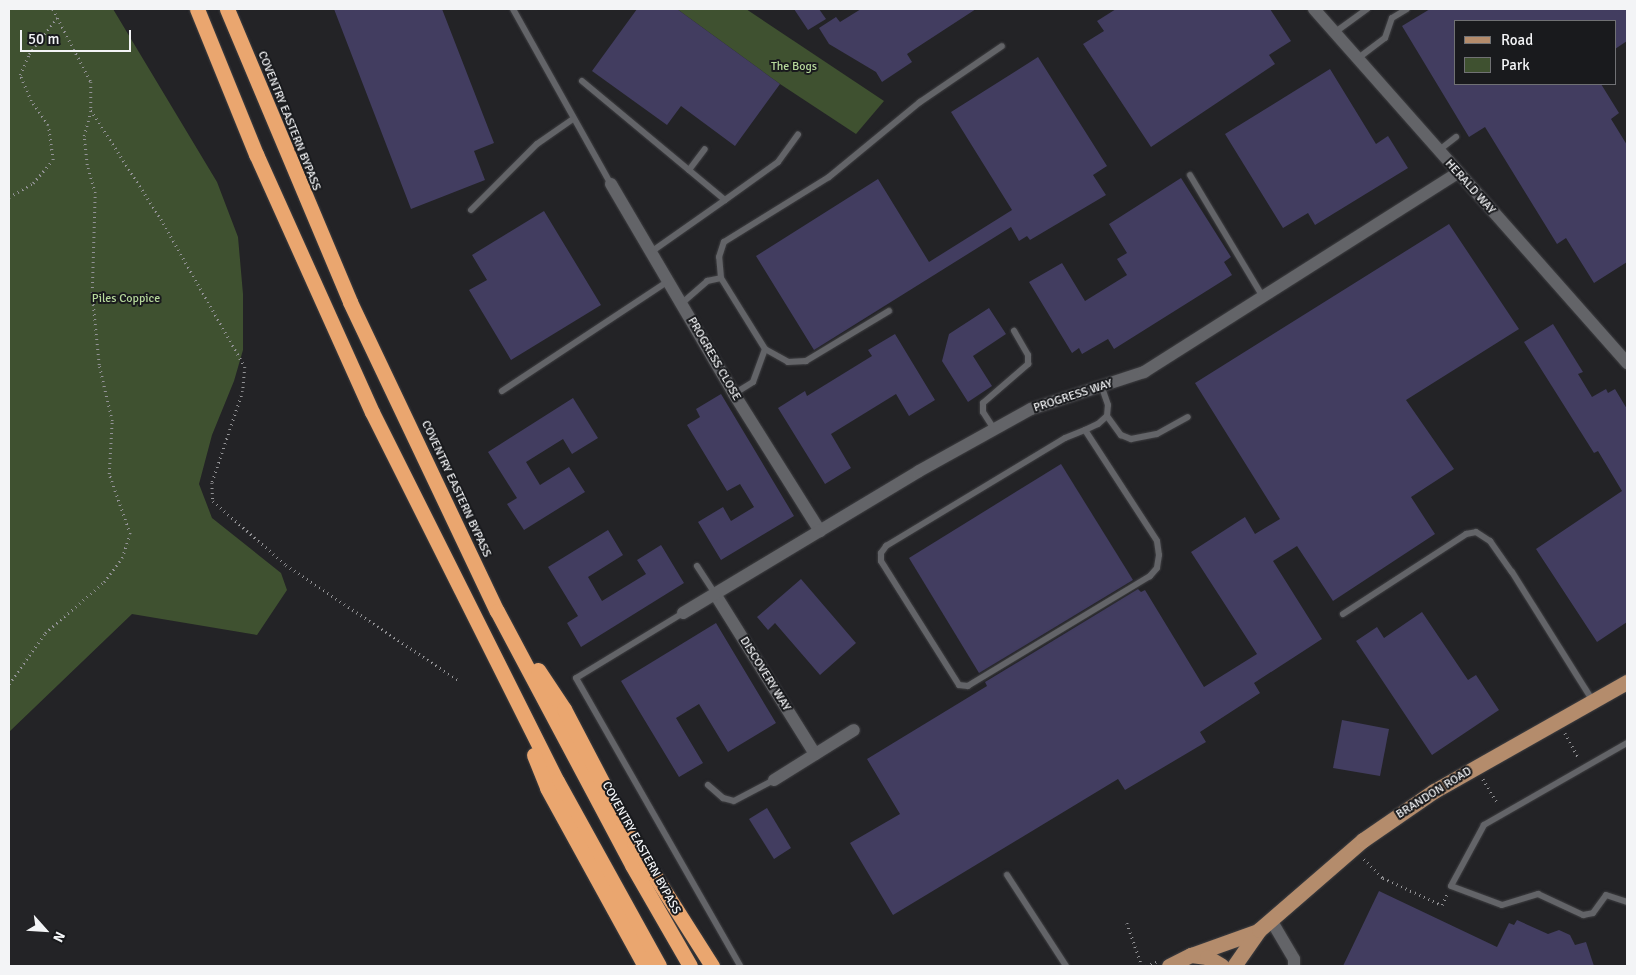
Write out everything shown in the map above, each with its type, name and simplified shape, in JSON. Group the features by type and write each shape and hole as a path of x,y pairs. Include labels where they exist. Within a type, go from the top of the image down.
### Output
{"highway":[{"path":"197,9 256,154 372,412 557,780 659,966"},
{"name":"COVENTRY EASTERN BYPASS","path":"228,9 298,182 350,302 497,611 627,856 690,966"},
{"path":"497,611 564,709 634,843 712,966"},
{"path":"499,666 547,788 645,966"}],"main road":[{"name":"BRANDON ROAD","path":"1234,966 1259,930 1363,840 1476,767 1627,682"},
{"name":"BRANDON ROAD","path":"1168,966 1259,930"},
{"path":"1192,955 1207,957 1222,966"}],"street":[{"name":"HERALD WAY","path":"1314,9 1333,34 1627,363"},
{"name":"PROGRESS WAY","path":"683,613 1031,409 1102,388 1144,372 1457,173"},
{"name":"PROGRESS CLOSE","path":"611,184 734,394 820,531"},
{"name":"DISCOVERY WAY","path":"715,594 815,754"},
{"path":"774,780 854,730"},
{"path":"1271,920 1294,959 1294,966"}],"lane":[{"path":"513,9 611,184"},
{"path":"1333,34 1358,11 1367,9"},
{"path":"1356,60 1385,38 1392,18 1407,9"},
{"path":"889,311 806,361 788,362 765,349 721,278 719,258 724,242 829,177 920,102 1002,46"},
{"path":"582,81 725,200"},
{"path":"471,210 537,144 573,119"},
{"path":"651,252 778,162 798,134"},
{"path":"1438,151 1456,137"},
{"path":"689,170 705,149"},
{"path":"1190,175 1263,296"},
{"path":"681,304 707,281 721,278"},
{"path":"502,392 668,280"},
{"path":"994,429 983,412 983,403 1028,364 1028,355 1014,331"},
{"path":"734,394 753,382 765,349"},
{"path":"1102,388 1108,405 1107,416 1121,435 1131,439 1157,434 1188,417"},
{"path":"1085,430 1157,541 1159,556 1156,568 1150,576 968,686 959,685 882,561 881,553 886,546 1065,438 1085,430 1107,416"},
{"path":"1343,614 1466,534 1476,532 1490,541 1512,572 1593,701"},
{"path":"697,566 715,594"},
{"path":"683,613 576,678 740,966"},
{"path":"1627,742 1503,813 1479,830 1451,886 1502,905 1538,894 1584,916 1593,913 1606,895 1627,902"},
{"path":"708,784 722,798 734,801 774,780"},
{"path":"1007,875 1066,966"}],"path":[{"path":"9,684 45,633 104,582 122,558 130,534 109,474 112,421 99,365 94,311 95,193 87,165 84,136 91,110 91,82 54,9"},
{"path":"9,197 33,183 53,160 48,125 31,100 20,75 29,54 57,18"},
{"path":"91,110 161,219 245,367 243,391 212,483 213,501 286,565 458,680"},
{"path":"1558,720 1584,766"},
{"path":"1476,767 1503,813"},
{"path":"1371,868 1383,878 1442,905 1451,886"},
{"path":"1127,923 1142,966"}],"green space":[{"name":"Piles Coppice","path":"9,9 113,9 217,182 238,237 243,294 243,350 234,381 212,435 199,484 212,518 281,573 287,590 257,635 132,614 9,732"},
{"name":"The Bogs","path":"677,9 746,9 884,101 856,134 780,84"}],"building":[{"path":"334,9 442,9 494,143 474,151 485,180 411,209"},
{"path":"637,9 677,9 780,84 735,146 681,106 667,125 592,71"},
{"path":"794,9 819,9 826,19 808,30"},
{"path":"861,9 976,9 907,54 912,62 882,82 876,72 829,44 819,28 836,17 840,22"},
{"path":"1116,9 1270,9 1291,41 1269,55 1275,64 1151,147 1083,44 1104,31 1097,21"},
{"path":"1430,9 1627,9 1627,41 1616,48 1616,20 1454,20 1454,85 1602,85 1619,113 1611,119 1627,145 1627,262 1594,283 1566,238 1557,244 1485,127 1469,137 1402,26"},
{"path":"1038,57 1107,166 1093,175 1106,195 1030,240 1027,236 1019,241 1011,227 814,350 756,256 878,179 929,262 1012,210 951,112"},
{"path":"1330,69 1376,144 1388,136 1408,168 1315,225 1308,213 1283,228 1225,134"},
{"path":"1181,178 1231,257 1224,262 1232,275 1114,349 1108,339 1082,354 1079,348 1072,353 1029,282 1062,263 1085,301 1127,275 1117,259 1127,253 1109,224"},
{"path":"544,211 601,305 511,360 469,290 487,280 472,255"},
{"path":"1449,224 1519,329 1406,400 1454,469 1411,497 1435,534 1333,601 1297,546 1273,561 1322,639 1254,683 1260,693 1200,732 1206,742 1125,790 1118,779 893,915 850,843 900,814 867,759 987,686 985,682 1138,589 1141,592 1145,590 1204,687 1257,654 1191,552 1245,517 1255,534 1280,519 1195,383"},
{"path":"989,308 1006,334 973,356 992,386 968,402 942,361 949,334"},
{"path":"1553,324 1583,372 1578,374 1592,397 1606,389 1608,393 1615,389 1627,409 1627,622 1597,642 1536,549 1622,491 1598,451 1594,453 1524,342"},
{"path":"895,334 935,400 909,416 896,394 831,434 851,468 825,484 778,408 805,391 807,396 872,356 868,350"},
{"path":"721,394 794,516 721,560 698,522 723,507 731,521 754,507 740,484 727,491 687,425 700,417 696,409"},
{"path":"573,398 598,438 572,454 563,439 526,462 540,485 569,467 585,492 524,530 507,504 517,498 488,452"},
{"path":"1061,464 1133,580 979,673 909,558"},
{"path":"608,530 623,555 588,577 602,601 646,574 637,560 661,545 684,583 581,647 567,623 578,616 548,567"},
{"path":"801,579 856,643 820,675 775,623 768,630 757,617"},
{"path":"1422,612 1468,680 1476,675 1499,710 1432,755 1356,641 1377,627 1384,638"},
{"path":"716,623 776,723 728,752 699,704 676,718 703,763 679,777 621,681"},
{"path":"1342,720 1389,729 1380,776 1333,768"},
{"path":"767,808 791,848 774,859 749,819"},
{"path":"1379,891 1497,947 1509,923 1514,925 1517,920 1548,934 1559,930 1570,935 1575,945 1586,942 1594,966 1343,966"}]}
